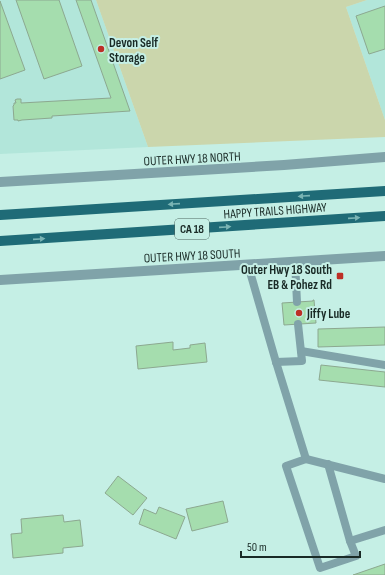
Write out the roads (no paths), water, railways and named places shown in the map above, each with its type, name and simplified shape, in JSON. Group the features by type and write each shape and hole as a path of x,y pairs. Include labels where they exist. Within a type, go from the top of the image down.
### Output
{"main road":[{"name":"HAPPY TRAILS HIGHWAY","path":"0,215 385,190"},
{"name":"HAPPY TRAILS HIGHWAY","path":"0,241 385,216"}],"street":[{"name":"OUTER HWY 18 NORTH","path":"0,182 284,165 385,157"},
{"name":"OUTER HWY 18 SOUTH","path":"0,280 385,256"}],"lane":[{"path":"295,262 297,302"},
{"path":"248,265 306,459"},
{"path":"276,362 302,361 298,324"},
{"path":"301,351 385,365"},
{"path":"328,464 350,541 356,556 320,568 286,466 306,459 328,464 385,479"},
{"path":"350,541 385,530"}],"place":[{"name":"Devon Self Storage","path":"101,49"},
{"name":"Outer Hwy 18 South EB & Pohez Rd","path":"340,276"},
{"name":"Jiffy Lube","path":"299,313"}]}
